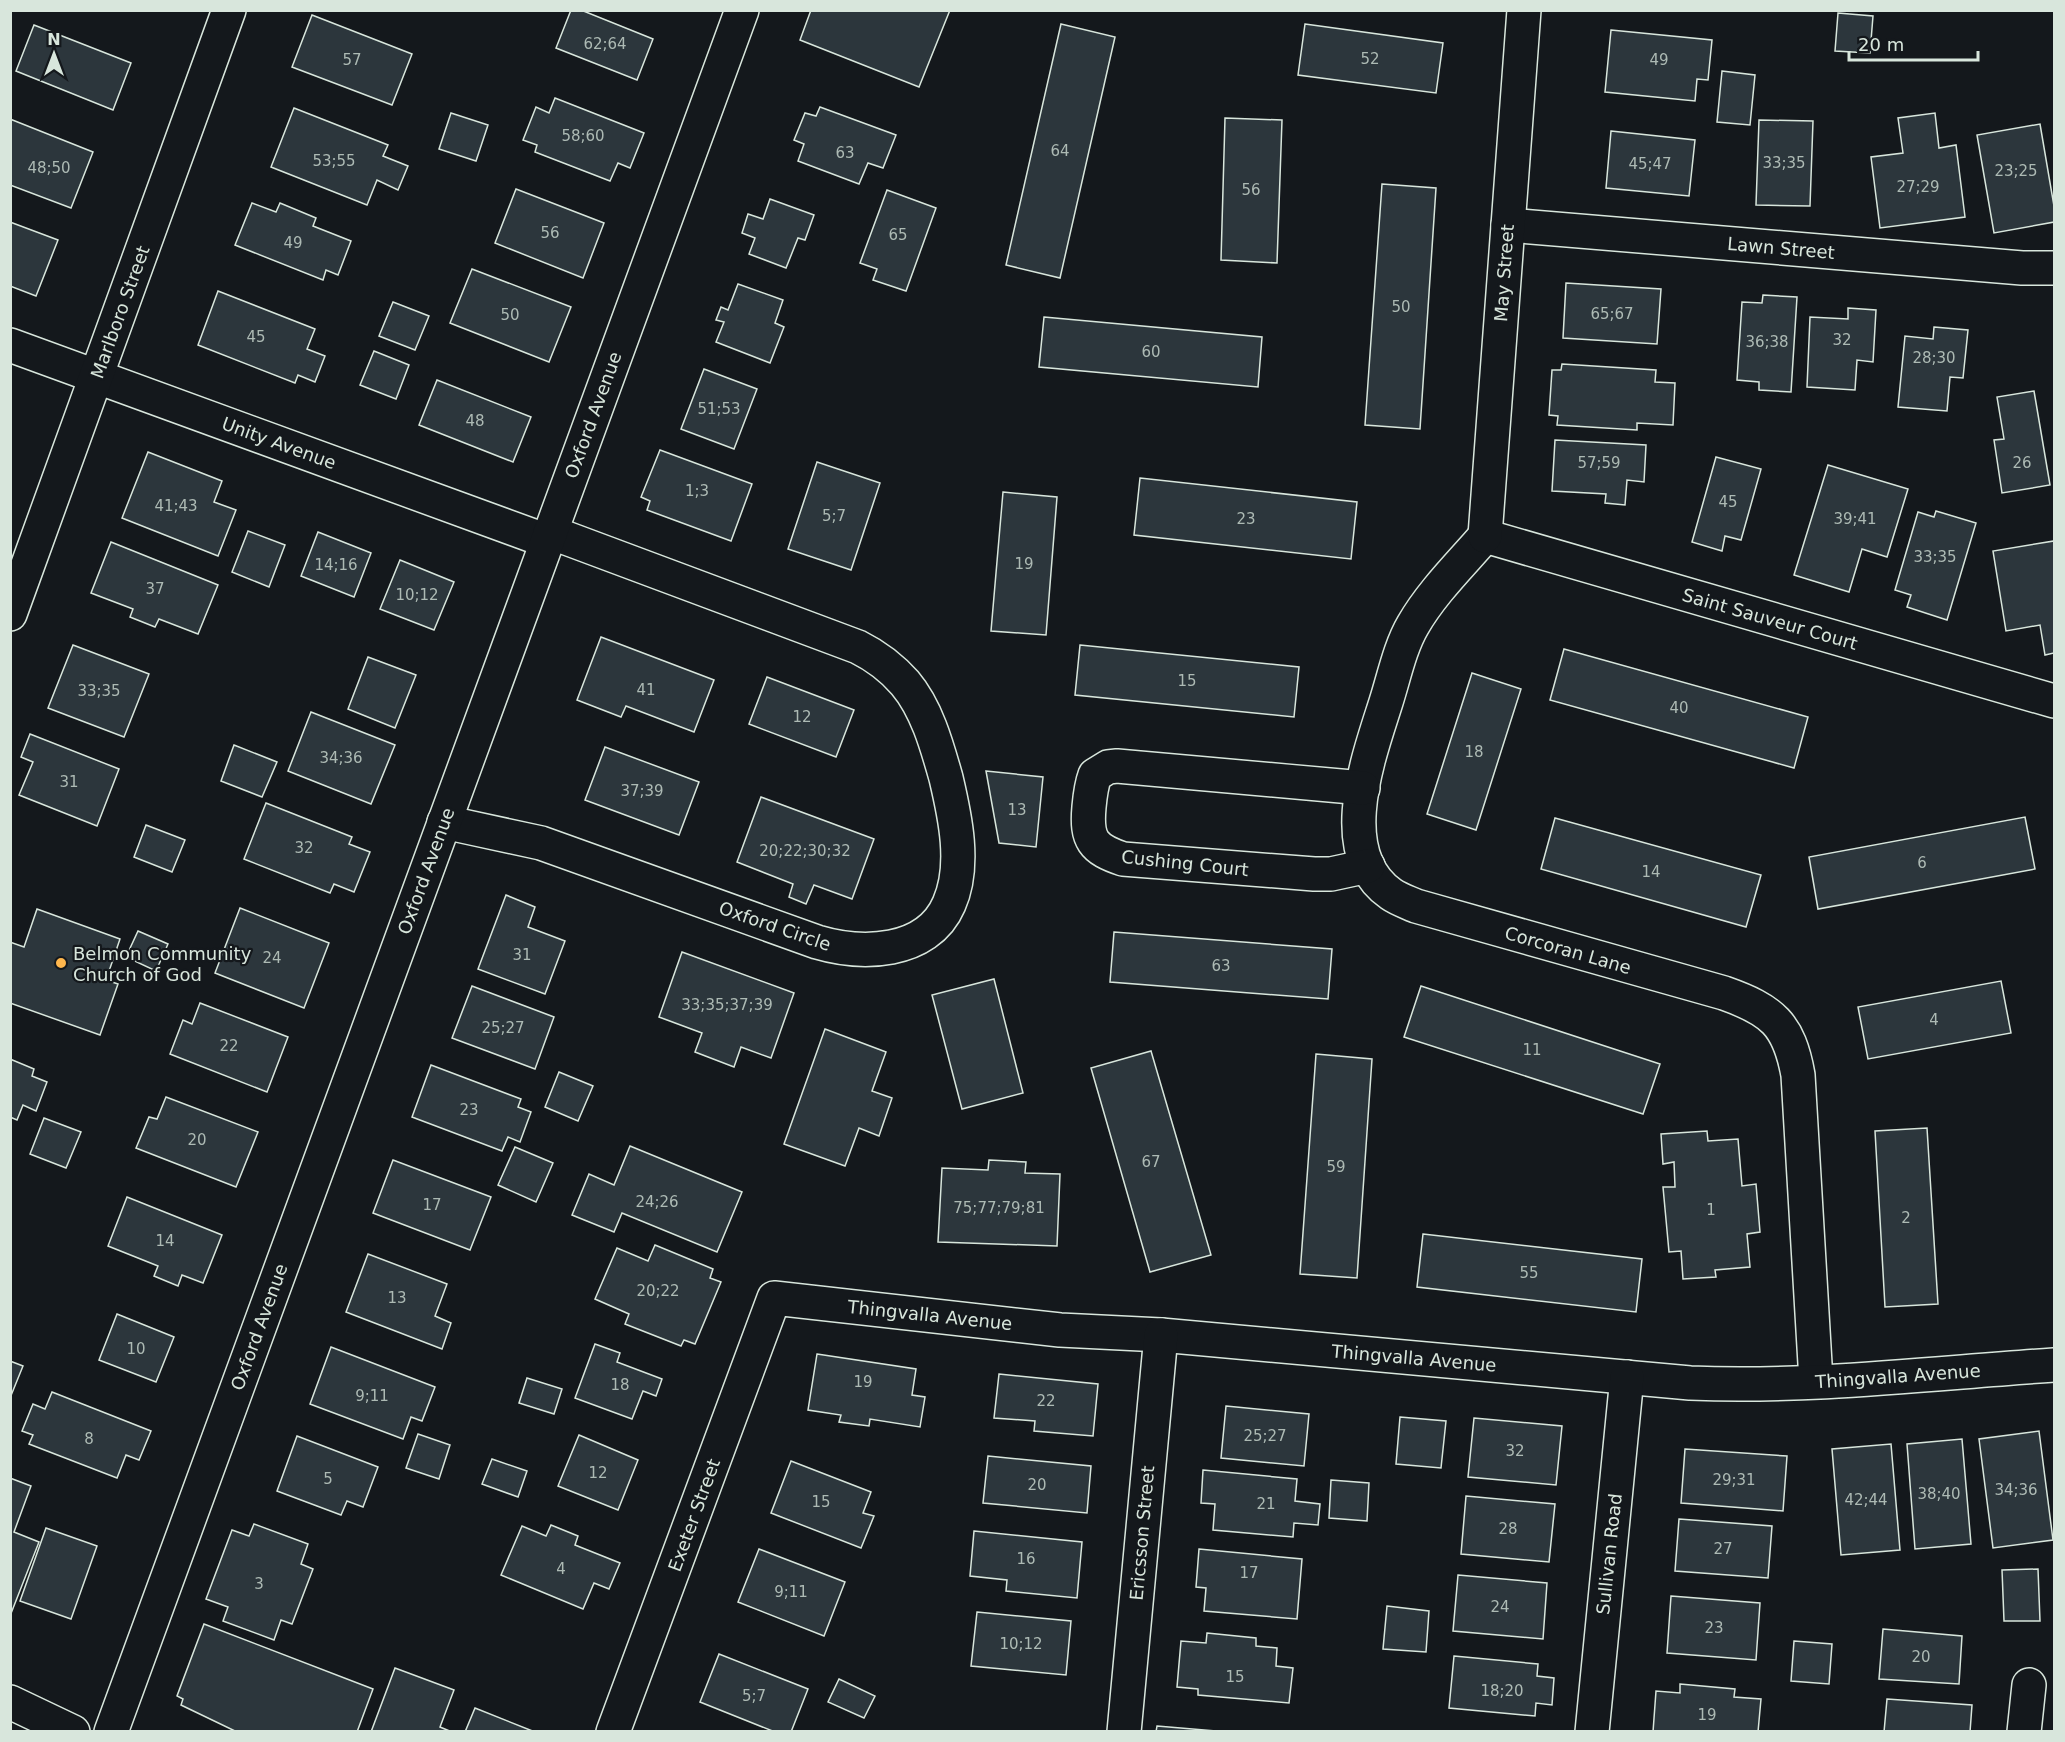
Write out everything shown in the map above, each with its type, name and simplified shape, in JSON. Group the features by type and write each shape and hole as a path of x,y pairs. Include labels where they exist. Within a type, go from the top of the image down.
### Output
{"street":[{"name":"Marlboro Street","path":"10,614 230,10"},
{"name":"Oxford Avenue","path":"111,1731 742,10"},
{"name":"May Street","path":"1485,536 1524,10"},
{"name":"Lawn Street","path":"1508,225 2010,267 2055,268"},
{"name":"Unity Avenue","path":"10,345 549,536"},
{"name":"Oxford Circle","path":"444,822 541,843 817,942 847,950 877,950 901,944 930,928 949,904 958,854 951,798 927,720 911,692 892,670 876,657 858,647 549,536"},
{"name":"Saint Sauveur Court","path":"1485,536 2055,701"},
{"name":"Corcoran Lane","path":"1485,536 1428,603 1409,632 1373,742 1363,788 1359,832 1364,856 1381,885 1391,894 1429,911 1724,993 1759,1007 1779,1024 1792,1047 1798,1075 1816,1382"},
{"name":"Cushing Court","path":"1363,788 1108,767 1095,775 1090,793 1087,822 1088,832 1097,847 1123,859 1314,874 1340,872 1368,866"},
{"name":"Thingvalla Avenue","path":"774,1298 1060,1330 1161,1335 1722,1384 1816,1382 2055,1365"},
{"name":"Exeter Street","path":"613,1731 774,1298"},
{"name":"Ericsson Street","path":"1124,1731 1161,1335"},
{"name":"Sullivan Road","path":"1592,1731 1627,1377"},
{"path":"2024,1731 2029,1685"},
{"path":"10,1702 73,1731"}],"building":[{"path":"571,10 581,10 653,39 637,80 556,48"},
{"path":"811,10 950,10 919,87 800,40"},
{"path":"1838,13 1873,16 1870,53 1835,51"},
{"path":"312,15 412,54 392,105 292,67"},
{"path":"1061,24 1115,37 1060,278 1006,265"},
{"path":"1305,24 1443,43 1436,93 1298,75"},
{"path":"34,25 131,63 113,110 16,71"},
{"path":"1611,30 1712,40 1708,80 1697,79 1695,101 1605,92"},
{"path":"1722,71 1755,75 1750,125 1717,122"},
{"path":"555,98 644,133 630,168 618,163 610,181 535,152 537,145 523,140 536,107 549,113"},
{"path":"820,107 896,135 883,168 868,163 859,184 798,161 804,144 794,140 805,113 816,116"},
{"path":"294,108 388,145 383,156 408,166 398,190 377,180 367,205 271,167"},
{"path":"451,113 488,125 476,161 439,149"},
{"path":"1935,113 1939,148 1956,145 1965,217 1880,228 1871,157 1903,153 1898,118"},
{"path":"1225,118 1282,120 1277,263 1221,260"},
{"path":"10,119 93,152 71,208 10,185"},
{"path":"1759,120 1813,121 1810,206 1756,205"},
{"path":"2040,124 2054,206 2054,222 1994,233 1977,135"},
{"path":"1611,131 1695,140 1689,196 1606,188"},
{"path":"1382,184 1436,188 1420,429 1365,425"},
{"path":"516,189 604,223 583,278 495,243"},
{"path":"887,190 936,208 906,291 873,280 877,269 860,263"},
{"path":"770,199 814,215 805,240 798,238 786,268 749,254 755,238 742,233 748,214 763,219"},
{"path":"252,203 276,212 280,203 316,218 313,226 351,241 338,275 326,270 323,280 235,245"},
{"path":"10,222 58,240 36,296 10,286"},
{"path":"472,269 571,307 549,362 450,323"},
{"path":"1566,283 1661,289 1657,344 1563,338"},
{"path":"738,284 783,300 775,323 784,327 770,363 716,342 724,322 716,320 721,307 728,310"},
{"path":"218,291 315,329 307,349 325,356 315,382 298,375 295,383 198,345"},
{"path":"1763,295 1797,297 1791,392 1759,390 1759,382 1737,380 1742,302 1762,303"},
{"path":"393,302 429,316 415,350 379,336"},
{"path":"1848,308 1876,310 1873,362 1857,360 1855,390 1807,387 1810,317 1848,319"},
{"path":"1044,317 1262,337 1258,387 1039,367"},
{"path":"1934,327 1968,330 1963,378 1950,377 1947,411 1898,407 1905,336 1933,339"},
{"path":"374,351 409,365 396,399 360,385"},
{"path":"1562,364 1656,370 1655,382 1675,383 1673,425 1637,423 1637,430 1557,425 1558,416 1549,415 1552,370 1561,370"},
{"path":"704,369 757,389 734,449 681,429"},
{"path":"437,380 531,417 513,462 419,425"},
{"path":"2034,391 2050,485 2002,493 1994,440 2004,439 1997,397"},
{"path":"1555,440 1646,445 1644,482 1627,480 1625,505 1605,503 1606,494 1552,491"},
{"path":"660,450 752,484 731,541 647,510 650,501 641,497"},
{"path":"148,452 222,481 214,502 236,510 218,556 122,518"},
{"path":"1716,457 1761,469 1741,540 1725,536 1722,551 1692,542"},
{"path":"817,462 880,483 851,570 788,549"},
{"path":"1828,465 1908,489 1887,557 1862,549 1849,592 1794,575"},
{"path":"1140,478 1357,502 1351,559 1134,535"},
{"path":"1003,492 1057,497 1046,635 991,631"},
{"path":"1936,511 1976,523 1947,620 1907,607 1911,595 1895,590 1918,512 1934,517"},
{"path":"248,531 285,545 269,587 232,572"},
{"path":"318,532 371,553 354,597 301,576"},
{"path":"2054,541 2054,653 2045,655 2040,625 2006,631 1993,551"},
{"path":"111,542 218,585 198,634 159,619 155,627 130,617 133,609 91,593"},
{"path":"400,560 454,582 434,630 380,609"},
{"path":"601,637 714,680 694,732 626,706 621,717 577,700"},
{"path":"73,645 149,674 124,737 48,708"},
{"path":"1080,645 1299,667 1294,717 1075,695"},
{"path":"1564,649 1808,717 1794,768 1550,700"},
{"path":"368,657 416,675 395,728 348,709"},
{"path":"1472,673 1521,689 1476,830 1427,814"},
{"path":"767,677 854,710 836,757 749,724"},
{"path":"311,712 395,745 371,804 288,771"},
{"path":"30,734 119,769 97,826 19,795 33,762 21,757"},
{"path":"234,745 277,762 262,797 221,781"},
{"path":"605,747 699,782 679,835 585,800"},
{"path":"986,771 1043,777 1036,847 999,843"},
{"path":"761,797 874,839 852,899 814,885 806,904 789,897 793,884 737,862"},
{"path":"266,803 352,837 349,844 370,852 354,892 334,884 330,893 244,859"},
{"path":"2025,817 2035,869 1818,909 1809,857"},
{"path":"1555,818 1761,875 1746,927 1541,869"},
{"path":"146,825 185,840 172,872 134,857"},
{"path":"506,895 535,907 528,927 565,941 545,994 478,969"},
{"path":"240,908 329,943 304,1008 215,973"},
{"name":"Belmon Community Church of God","path":"37,909 120,939 106,980 118,984 100,1035 10,1003 10,942 24,947"},
{"path":"138,931 168,944 156,971 126,957"},
{"path":"1114,932 1332,949 1328,999 1110,982"},
{"path":"682,952 794,993 771,1058 741,1047 734,1067 695,1052 702,1033 659,1017"},
{"path":"994,979 1023,1093 962,1109 932,995"},
{"path":"2001,981 2011,1033 1868,1059 1858,1007"},
{"path":"472,986 554,1017 535,1069 452,1038"},
{"path":"1421,986 1660,1064 1643,1114 1404,1037"},
{"path":"200,1003 288,1037 267,1092 170,1054 183,1020 192,1024"},
{"path":"825,1029 886,1052 872,1091 892,1098 879,1136 859,1128 845,1166 784,1144"},
{"path":"1151,1051 1211,1255 1150,1272 1091,1068"},
{"path":"1316,1054 1372,1059 1357,1278 1300,1274"},
{"path":"10,1059 34,1069 32,1076 47,1082 36,1111 23,1105 17,1120 10,1117"},
{"path":"431,1065 521,1099 518,1107 531,1112 520,1142 508,1137 502,1151 412,1117"},
{"path":"559,1072 593,1086 578,1121 545,1107"},
{"path":"166,1097 258,1132 236,1187 136,1148 149,1117 157,1119"},
{"path":"44,1118 81,1132 66,1168 30,1154"},
{"path":"1927,1128 1938,1304 1885,1307 1875,1131"},
{"path":"1707,1131 1708,1141 1738,1139 1742,1186 1756,1184 1760,1232 1747,1234 1750,1267 1715,1270 1716,1277 1683,1279 1681,1251 1669,1252 1663,1187 1675,1187 1674,1162 1663,1164 1661,1134"},
{"path":"630,1146 742,1192 717,1252 622,1213 614,1232 572,1215 589,1174 614,1185"},
{"path":"515,1147 553,1163 536,1202 498,1185"},
{"path":"393,1160 491,1197 470,1250 373,1213"},
{"path":"989,1160 1026,1162 1025,1173 1060,1174 1057,1246 938,1242 942,1168 988,1170"},
{"path":"127,1197 222,1235 203,1283 182,1275 178,1286 154,1276 158,1266 108,1246"},
{"path":"1423,1234 1642,1259 1636,1312 1417,1287"},
{"path":"655,1245 713,1269 710,1278 721,1282 695,1344 684,1340 681,1346 625,1324 629,1314 595,1299 617,1248 648,1261"},
{"path":"368,1254 447,1284 435,1316 451,1323 442,1349 346,1312"},
{"path":"117,1314 174,1337 156,1382 99,1360"},
{"path":"595,1344 620,1353 617,1362 662,1379 656,1396 643,1391 632,1419 575,1398"},
{"path":"331,1347 435,1387 422,1421 411,1417 403,1439 310,1404"},
{"path":"817,1354 916,1369 912,1395 925,1397 920,1427 870,1419 869,1426 839,1422 841,1415 808,1410"},
{"path":"10,1361 23,1366 10,1398"},
{"path":"999,1374 1098,1384 1093,1436 1034,1431 1035,1421 994,1418"},
{"path":"527,1378 562,1389 554,1414 519,1403"},
{"path":"52,1392 151,1431 139,1460 126,1455 117,1478 29,1444 33,1435 22,1431 33,1404 45,1409"},
{"path":"1226,1406 1309,1414 1304,1466 1221,1458"},
{"path":"1400,1417 1446,1421 1441,1468 1396,1464"},
{"path":"1474,1418 1562,1426 1556,1485 1468,1477"},
{"path":"2039,1431 2053,1540 1993,1548 1979,1439"},
{"path":"418,1434 450,1445 439,1479 406,1468"},
{"path":"579,1435 638,1460 618,1510 558,1486"},
{"path":"297,1436 378,1467 363,1507 347,1501 341,1515 277,1491"},
{"path":"1962,1439 1971,1544 1915,1549 1907,1444"},
{"path":"1891,1444 1900,1550 1841,1555 1832,1449"},
{"path":"1685,1449 1787,1456 1783,1511 1681,1503"},
{"path":"988,1456 1091,1466 1087,1513 983,1503"},
{"path":"492,1459 527,1471 518,1497 482,1484"},
{"path":"791,1461 871,1492 863,1513 874,1516 861,1548 771,1513"},
{"path":"1203,1470 1297,1479 1295,1501 1320,1504 1318,1525 1294,1523 1293,1537 1213,1530 1215,1504 1201,1503"},
{"path":"10,1478 31,1486 14,1532 39,1542 10,1616"},
{"path":"1331,1480 1369,1483 1367,1521 1329,1518"},
{"path":"1466,1496 1555,1504 1549,1562 1461,1554"},
{"path":"1679,1519 1772,1526 1768,1578 1675,1571"},
{"path":"254,1524 308,1544 301,1564 313,1569 292,1624 281,1620 274,1640 223,1621 228,1607 206,1599 232,1530 249,1536"},
{"path":"551,1525 578,1536 575,1545 620,1563 609,1589 594,1583 583,1609 501,1575 522,1526 546,1536"},
{"path":"46,1528 97,1546 71,1619 20,1601"},
{"path":"974,1531 1082,1542 1077,1598 1006,1591 1007,1580 970,1576"},
{"path":"759,1549 845,1582 824,1636 738,1602"},
{"path":"1199,1549 1302,1559 1297,1619 1204,1611 1206,1588 1196,1587"},
{"path":"2038,1569 2040,1621 2004,1621 2002,1570"},
{"path":"1458,1575 1547,1583 1543,1639 1453,1631"},
{"path":"1671,1596 1760,1603 1756,1660 1667,1653"},
{"path":"1387,1606 1429,1611 1426,1652 1383,1649"},
{"path":"977,1612 1071,1621 1066,1675 971,1666"},
{"path":"204,1624 373,1689 357,1732 237,1732 181,1705 183,1699 177,1696"},
{"path":"1883,1629 1962,1636 1959,1684 1879,1679"},
{"path":"1207,1633 1256,1638 1256,1646 1277,1648 1276,1666 1293,1668 1289,1703 1198,1695 1198,1689 1177,1687 1181,1641 1206,1643"},
{"path":"1794,1641 1832,1644 1829,1684 1791,1681"},
{"path":"719,1654 808,1689 791,1732 775,1732 700,1702"},
{"path":"1454,1656 1538,1664 1537,1676 1554,1678 1552,1705 1536,1703 1535,1716 1449,1708"},
{"path":"395,1668 454,1690 440,1727 452,1732 371,1732"},
{"path":"839,1679 875,1696 864,1718 828,1702"},
{"path":"1680,1684 1735,1689 1734,1697 1761,1699 1758,1732 1653,1732 1656,1691 1680,1693"},
{"path":"1887,1699 1972,1705 1970,1732 1884,1732"},
{"path":"475,1708 535,1732 465,1732"},
{"path":"1157,1726 1228,1732 1156,1732"}],"place":[{"name":"Belmon Community Church of God","path":"61,963"}]}
